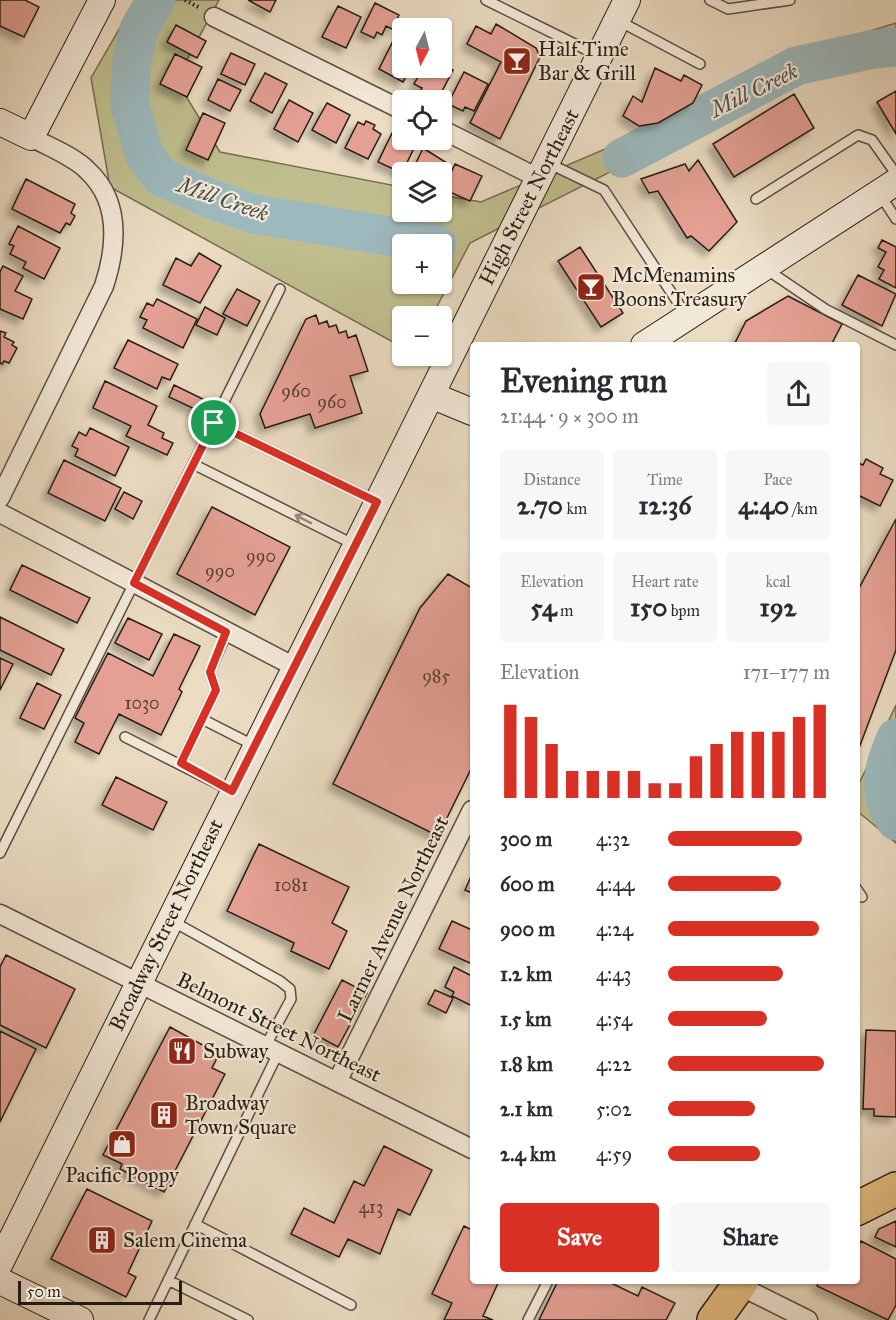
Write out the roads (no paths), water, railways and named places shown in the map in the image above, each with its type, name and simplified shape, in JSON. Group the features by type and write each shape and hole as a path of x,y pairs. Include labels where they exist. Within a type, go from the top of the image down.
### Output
{"highway":[{"path":"860,1207 896,1189"},
{"path":"714,1320 736,1284"}],"main road":[{"path":"1,126 31,137 102,0"},
{"name":"High Street Northeast","path":"431,394 622,10"},
{"path":"649,342 888,188"},
{"path":"431,394 470,411"},
{"name":"Broadway Street Northeast","path":"0,1263 168,920 431,394"},
{"path":"0,1281 80,1320"}],"street":[{"path":"208,13 392,105"},
{"path":"452,133 542,170"},
{"path":"0,498 104,285 114,257 116,231 107,198 87,170 31,137"},
{"path":"0,513 295,667"},
{"name":"Larmer Avenue Northeast","path":"338,1080 470,814"},
{"name":"Belmont Street Northeast","path":"0,914 338,1080 470,1148"},
{"path":"741,1284 808,1320"}],"lane":[{"path":"486,0 599,56"},
{"path":"710,0 728,9 784,0"},
{"path":"622,10 700,64"},
{"path":"756,199 858,135 872,140 896,174"},
{"path":"542,170 604,190 687,317"},
{"path":"888,188 896,219"},
{"path":"765,267 825,309 896,345"},
{"path":"0,853 280,289"},
{"path":"214,423 377,502"},
{"path":"193,464 355,545"},
{"path":"181,763 216,690 210,672 226,632"},
{"path":"202,719 255,746"},
{"path":"125,737 181,763 232,791"},
{"path":"149,1320 195,1224 291,999 290,989 280,981 168,920"},
{"path":"195,1224 351,1305"},
{"path":"168,1280 248,1320"},
{"path":"528,1320 546,1284"}],"waterway":[{"name":"Mill Creek","path":"156,0 139,29 131,66 130,105 144,154 161,177 254,214 392,237"},
{"name":"Mill Creek","path":"622,158 796,66 874,49 896,47"},
{"name":"Mill Creek","path":"896,738 885,769 884,780 886,800 896,821"}],"place":[{"name":"Half Time Bar & Grill","path":"517,61"},
{"name":"McMenamins Boons Treasury","path":"591,287"},
{"name":"Subway","path":"182,1051"},
{"name":"Broadway Town Square","path":"164,1115"},
{"name":"Pacific Poppy","path":"122,1144"},
{"name":"Salem Cinema","path":"102,1240"}]}
